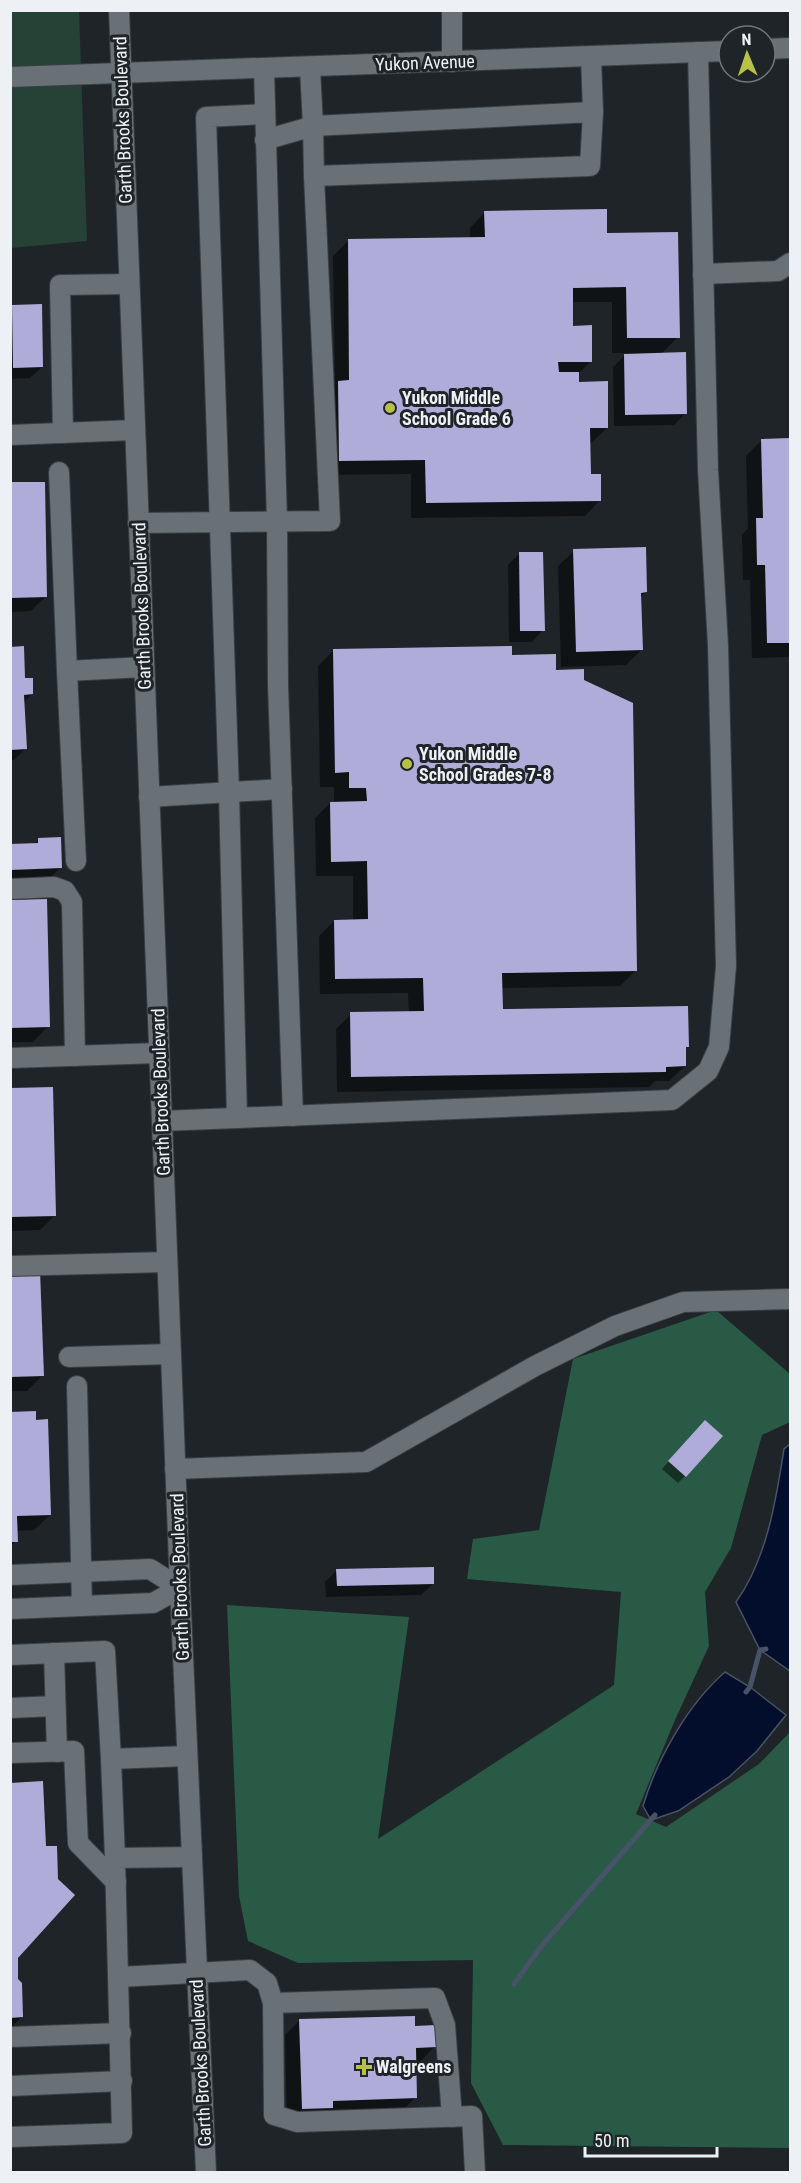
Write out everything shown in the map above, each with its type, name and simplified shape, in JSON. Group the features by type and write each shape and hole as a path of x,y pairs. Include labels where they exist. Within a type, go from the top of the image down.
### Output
{"street":[{"name":"Garth Brooks Boulevard","path":"119,10 175,1469 206,2172"},
{"path":"452,10 452,62"},
{"name":"Yukon Avenue","path":"10,78 717,51"},
{"path":"162,1122 672,1100 708,1071 719,1047 726,966 718,645 708,470 698,52"},
{"path":"314,176 590,166 593,112 591,57"},
{"path":"138,523 330,521 310,68"},
{"path":"264,69 282,789 293,1116"},
{"path":"265,140 314,126 593,112"},
{"path":"237,1118 229,792 206,117 264,114"},
{"path":"703,274 778,271 790,263"},
{"path":"63,433 60,285 129,284"},
{"path":"10,435 135,430"},
{"path":"59,472 76,861"},
{"path":"67,671 144,667"},
{"path":"149,797 282,789"},
{"path":"10,889 54,887 65,891 72,902 75,1056"},
{"path":"10,1058 159,1053"},
{"path":"10,1266 167,1262"},
{"path":"175,1469 366,1462 535,1366 615,1326 683,1302 790,1299"},
{"path":"69,1358 171,1354"},
{"path":"77,1386 82,1606"},
{"path":"10,1575 150,1569 180,1588 153,1603 10,1609"},
{"path":"10,1655 105,1651 116,1882 122,2081 122,2133 10,2137"},
{"path":"54,1653 57,1752"},
{"path":"10,1708 55,1706"},
{"path":"10,1753 75,1752 78,1843 116,1882"},
{"path":"111,1759 187,1756"},
{"path":"115,1858 192,1857"},
{"path":"119,1977 250,1970 267,1983 273,2003 274,2115 297,2122 472,2116 475,2172"},
{"path":"273,2003 435,1998 445,2025 452,2117"},
{"path":"10,2037 121,2033"},
{"path":"10,2086 122,2081"}],"green space":[{"path":"11,11 79,11 87,241 11,248"},
{"path":"716,1310 790,1374 790,1422 762,1435 731,1548 705,1592 709,1646 636,1814 666,1827 759,1764 790,1732 790,2148 503,2145 471,2083 473,1960 298,1963 248,1941 239,1896 227,1605 409,1617 378,1839 614,1685 621,1592 467,1579 473,1539 539,1530 573,1359"}],"water":[{"path":"790,1444 790,1671 760,1650 736,1602 747,1585 763,1548 784,1449"},
{"path":"725,1672 750,1687 786,1715 757,1751 729,1777 678,1811 651,1820 643,1806 665,1751 686,1716 711,1685"}],"building":[{"path":"607,209 607,233 678,232 680,338 627,338 626,287 573,288 573,326 592,325 592,362 558,362 559,372 579,372 579,382 608,381 608,428 590,428 591,474 601,474 601,501 426,503 425,460 339,461 338,381 349,380 348,239 485,237 484,211"},
{"path":"42,304 43,367 13,368 12,305"},
{"path":"686,352 687,414 625,415 624,354"},
{"path":"790,438 790,643 767,643 765,565 757,565 756,518 763,518 761,439"},
{"path":"10,482 45,482 47,597 10,598"},
{"path":"646,547 647,592 641,593 643,650 576,652 573,549"},
{"path":"519,552 543,552 545,631 520,631"},
{"path":"24,646 25,678 33,678 33,694 24,695 27,749 10,750 10,647"},
{"path":"512,646 512,655 556,654 556,670 584,669 584,680 633,703 637,971 502,973 503,1009 688,1006 689,1047 686,1047 686,1066 666,1067 666,1072 351,1077 350,1012 424,1011 423,978 335,979 334,920 368,919 367,861 331,862 330,802 367,801 366,788 349,788 349,772 335,773 333,649"},
{"path":"61,837 62,868 10,870 10,844 38,843 38,838"},
{"path":"47,899 50,1027 10,1028 10,900"},
{"path":"53,1087 56,1216 10,1217 10,1088"},
{"path":"40,1271 44,1376 10,1377 10,1272"},
{"path":"36,1411 36,1420 48,1419 51,1515 17,1516 18,1542 10,1542 10,1412"},
{"path":"705,1420 723,1436 686,1477 668,1461"},
{"path":"434,1567 434,1584 337,1586 336,1569"},
{"path":"43,1781 46,1846 57,1846 58,1879 75,1895 18,1958 18,1979 22,1983 23,2017 10,2018 10,1783"},
{"path":"415,2016 415,2026 436,2025 437,2047 416,2048 417,2098 333,2101 333,2108 302,2109 299,2019"}],"waterway":[{"path":"746,1692 750,1687 760,1650 766,1649"},
{"path":"514,1984 543,1944 655,1815"}],"place":[{"name":"Yukon Middle School Grade 6","path":"390,408"},
{"name":"Yukon Middle School Grades 7-8","path":"407,764"},
{"name":"Walgreens","path":"364,2067"}]}
